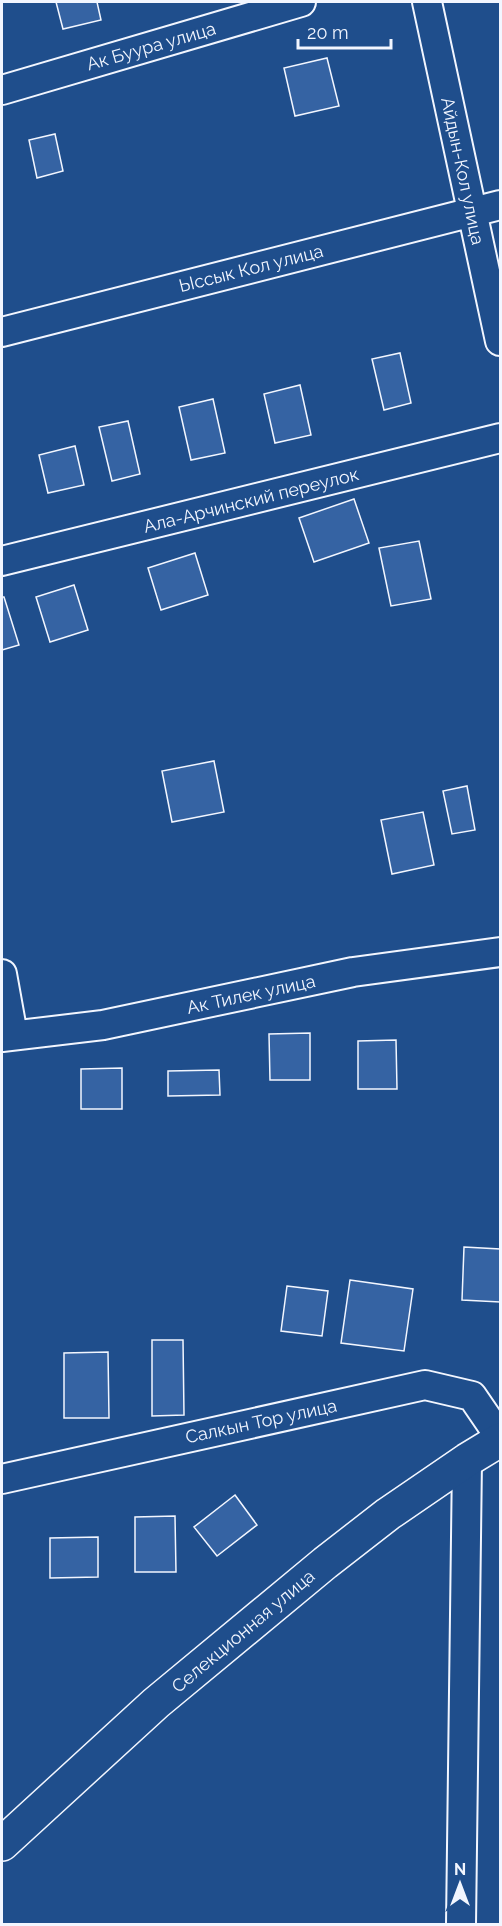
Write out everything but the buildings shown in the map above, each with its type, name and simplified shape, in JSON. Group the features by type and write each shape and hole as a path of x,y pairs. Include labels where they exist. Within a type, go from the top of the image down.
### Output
{"street":[{"name":"Ак Буура улица","path":"2,90 301,2"},
{"name":"Айдын-Кол улица","path":"427,2 501,341"},
{"name":"Ыссык Кол улица","path":"2,332 501,205"},
{"name":"Ала-Арчинский переулок","path":"2,561 501,438"},
{"name":"Ак Тилек улица","path":"7,1036 103,1025 353,972 501,952"},
{"path":"2,974 7,1036"},
{"name":"Салкын Тор улица","path":"2,1479 425,1386 472,1396 501,1439"},
{"name":"Селекционная улица","path":"2,1844 156,1703 307,1577 388,1514 501,1439"},
{"path":"461,1924 467,1460"}]}
